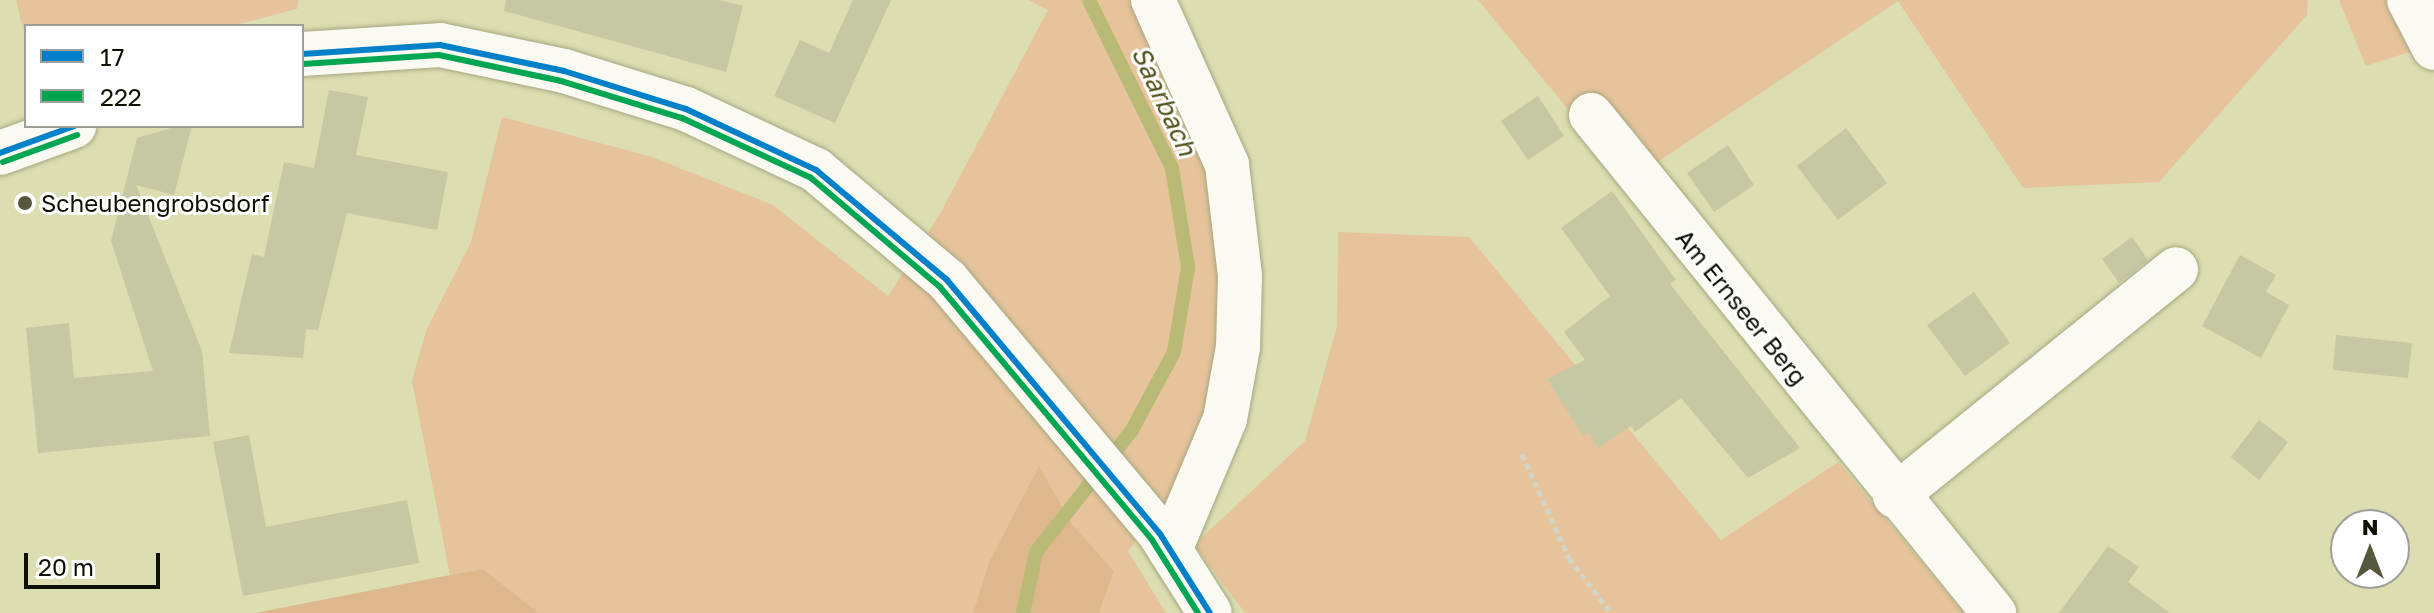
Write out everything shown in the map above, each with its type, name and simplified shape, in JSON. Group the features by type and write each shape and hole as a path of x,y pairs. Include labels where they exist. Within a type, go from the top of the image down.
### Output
{"main road":[{"path":"1153,0 1227,165 1240,276 1225,419 1165,542"},
{"path":"2409,0 2434,48"},
{"path":"304,54 440,45 564,71 686,109 816,170 947,280 1165,542 1210,613"},
{"name":"Am Ernseer Berg","path":"1591,115 1895,496 1994,613"},
{"path":"0,153 69,128"},
{"path":"1895,496 2176,269"}],"path":[{"path":"1522,454 1569,558 1611,613"}],"shaded area":[{"path":"16,0 298,0 297,9 238,24 24,24 24,33"},
{"path":"1029,0 1143,0 1229,217 1223,363 1169,498 1128,551 1166,613 1099,613 1114,571 1072,524 1039,466 989,562 973,613 539,613 483,569 450,575 412,381 426,331 471,242 502,117 652,157 773,205 888,296 941,212 1048,10"},
{"path":"1478,0 2308,0 2307,15 2159,182 2023,188 1898,1 1628,182"},
{"path":"2339,0 2434,0 2434,44 2366,66"},
{"path":"1338,232 1469,237 1721,540 1838,462 1964,613 1245,613 1194,545 1305,441 1337,326"},
{"path":"1039,466 1072,524 1114,571 1099,613 973,613 989,562"},
{"path":"483,569 539,613 255,613 450,575"}],"building":[{"path":"506,0 720,0 743,6 726,72 504,11"},
{"path":"853,0 891,0 835,123 774,96 800,40 829,53"},
{"path":"329,90 368,97 356,155 448,172 437,230 347,213 318,330 306,329 303,358 229,353 252,254 264,257 284,162 314,168"},
{"path":"1538,96 1564,136 1528,160 1501,121"},
{"path":"171,128 191,128 174,195 136,185 202,351 210,436 38,453 26,328 69,323 74,378 153,371 111,241 137,138"},
{"path":"1846,128 1887,183 1838,220 1797,166"},
{"path":"1728,145 1754,185 1714,212 1687,173"},
{"path":"1612,191 1676,280 1670,284 1800,448 1748,478 1681,398 1635,432 1631,426 1598,448 1589,433 1583,436 1547,379 1585,360 1564,332 1610,296 1561,228"},
{"path":"2132,237 2148,260 2119,283 2102,259"},
{"path":"2240,255 2276,275 2266,292 2289,305 2261,358 2202,326"},
{"path":"1974,292 2010,343 1965,376 1927,325"},
{"path":"2336,335 2412,343 2408,378 2333,370"},
{"path":"2259,420 2288,442 2259,480 2231,457"},
{"path":"249,435 266,527 407,500 419,563 243,596 213,442"},
{"path":"2108,546 2139,567 2128,582 2170,613 2059,613"}],"waterway":[{"name":"Saarbach","path":"1023,613 1036,552 1132,430 1174,352 1188,267 1172,168 1089,0"}],"transit line":[{"name":"17","path":"304,54 440,45 564,71 686,109 816,170 947,280 1160,534 1210,613"},
{"name":"222","path":"304,64 439,55 561,81 682,118 811,178 940,287 1152,540 1198,613"},
{"name":"17","path":"0,153 69,128"},
{"name":"222","path":"3,162 77,135"}],"place":[{"name":"Scheubengrobsdorf","path":"25,203"}]}
